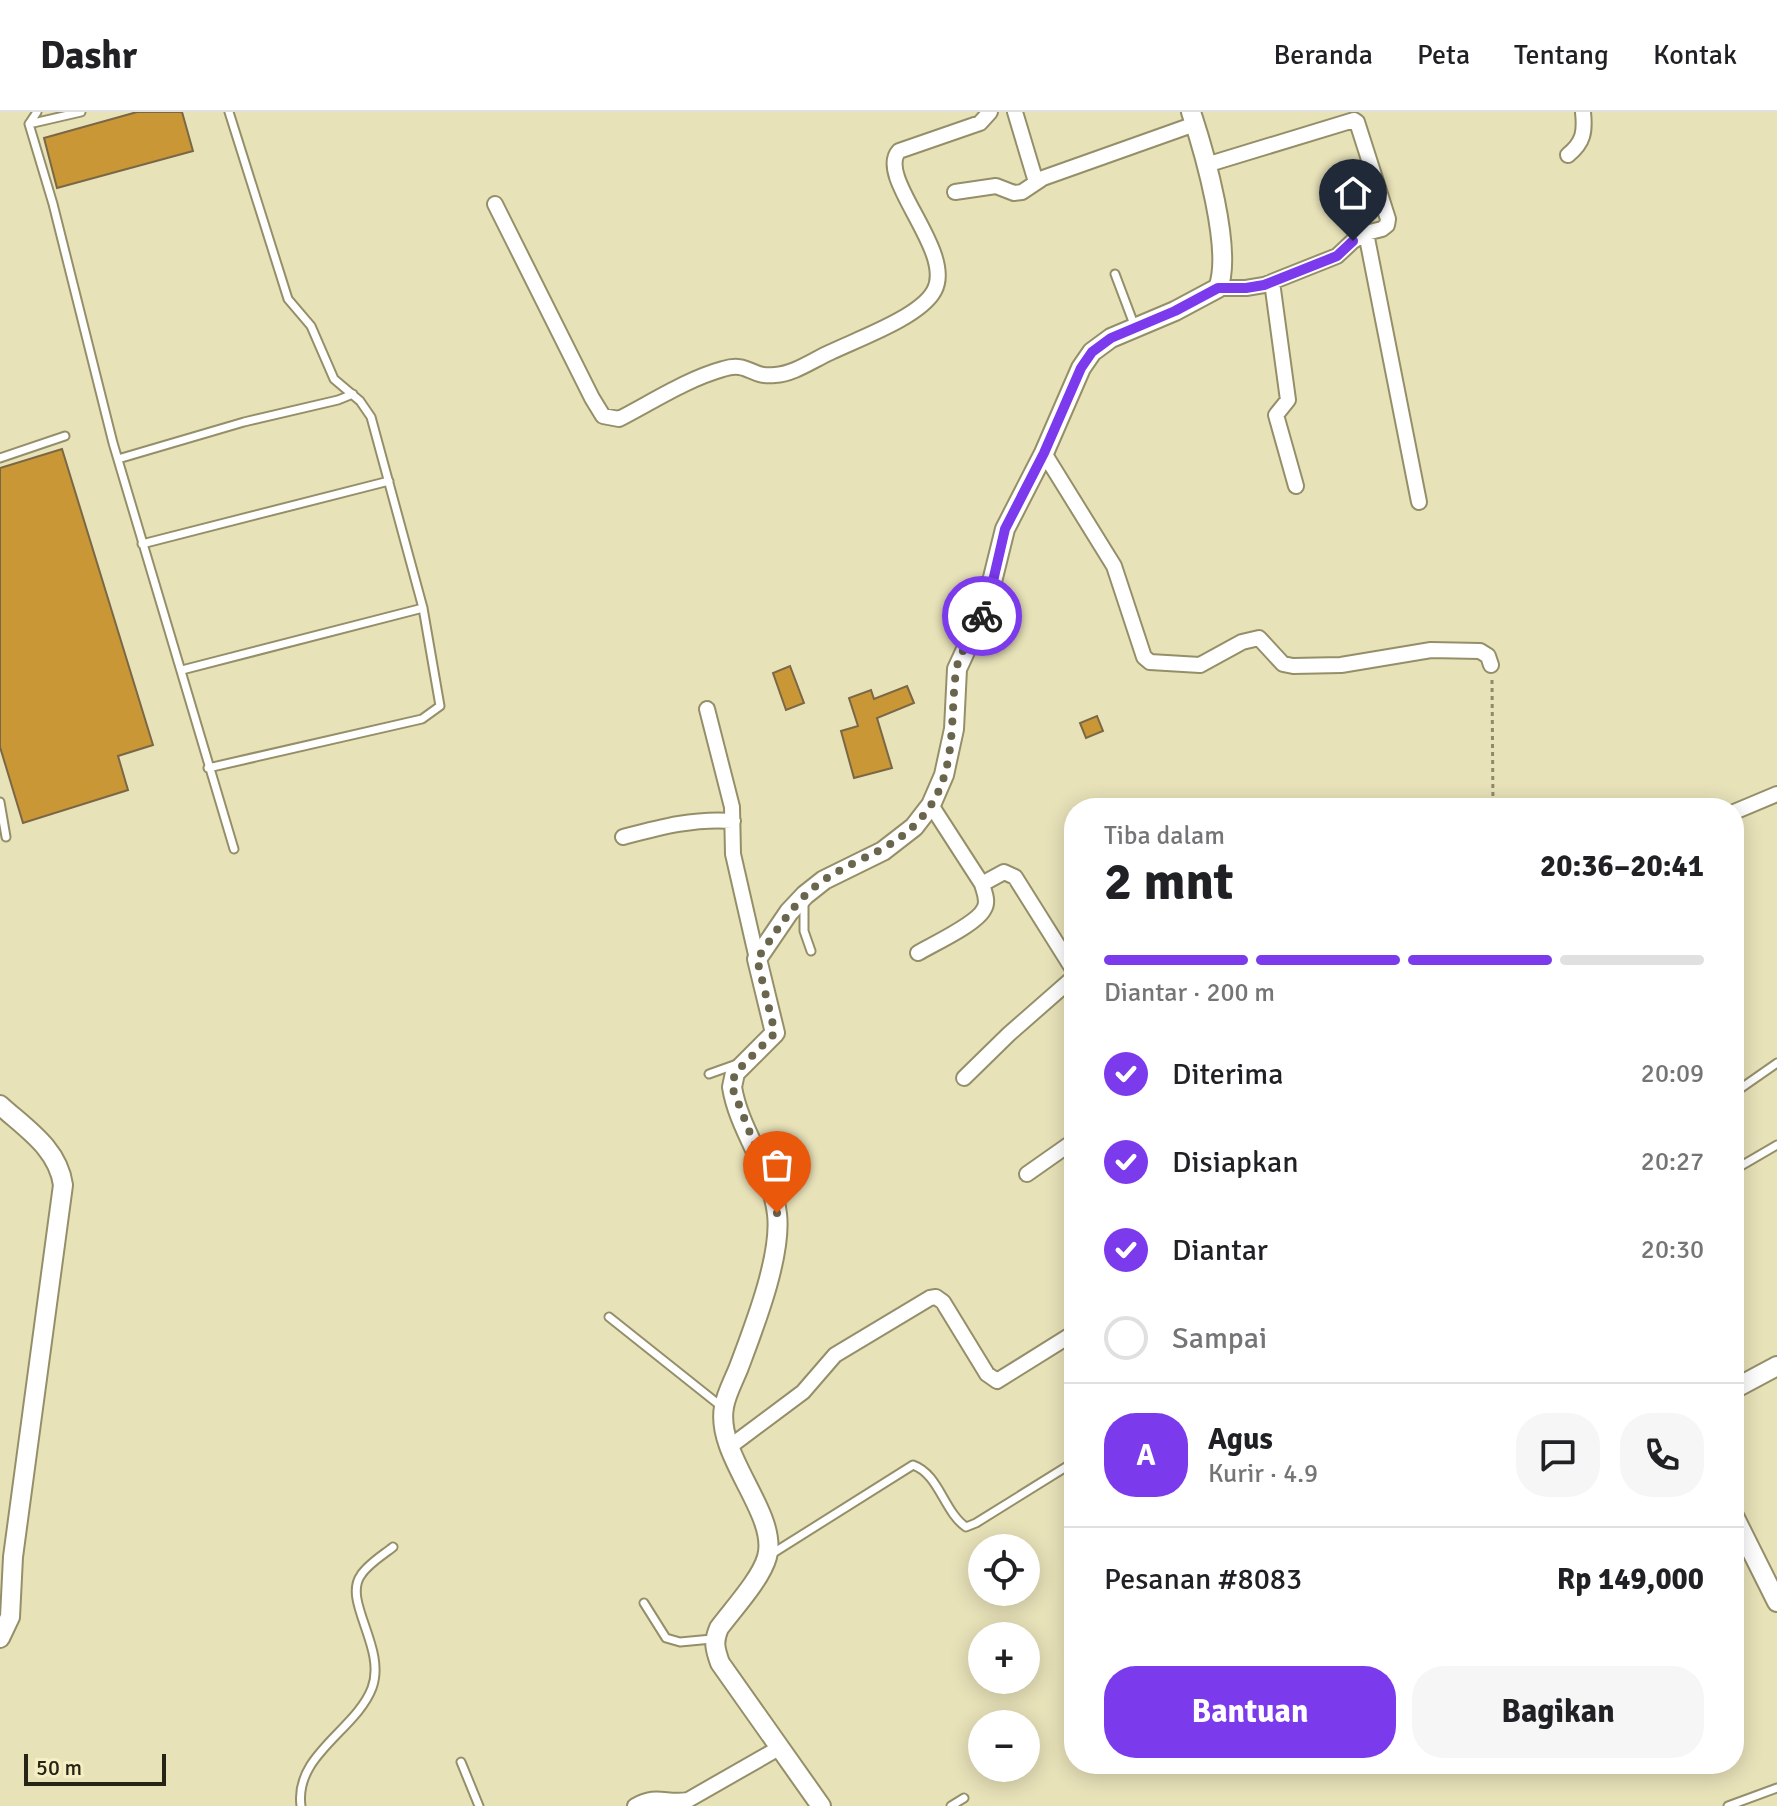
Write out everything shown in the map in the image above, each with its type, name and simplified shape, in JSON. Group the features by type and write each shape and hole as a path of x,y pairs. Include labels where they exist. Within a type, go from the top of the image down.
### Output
{"street":[{"path":"495,204 592,398 603,416 619,419 719,370 741,366 761,376 779,375 798,368 890,325 930,298 937,287 938,262 893,164 894,157 899,151 980,123 990,112"},
{"path":"1015,112 1036,182"},
{"path":"1568,155 1584,137 1583,112"},
{"path":"955,192 996,186 1014,193 1022,192 1036,182 1193,118 1206,165 1223,269 1218,288"},
{"path":"757,959 789,912 805,895 824,880 883,851 914,827 931,805 944,775 954,729 957,669 986,606 1005,529 1044,453 1081,368 1092,352 1111,338 1175,311 1218,288 1246,288 1272,282 1337,256 1353,241 1387,225 1388,219 1354,120 1206,165"},
{"path":"1366,233 1419,502"},
{"path":"1272,282 1288,400 1276,415 1296,486"},
{"path":"1044,453 1108,554 1120,581 1144,657 1150,662 1200,665 1250,638 1259,638 1283,664 1293,666 1341,665 1431,650 1480,651 1488,656 1491,665"},
{"path":"707,709 733,821 733,854 765,997 776,1029 770,1041 746,1060 733,1077 733,1093 772,1189 777,1233 750,1338 723,1408 728,1448 762,1521 768,1540 768,1556 719,1628 714,1648 720,1663 821,1806"},
{"path":"1744,808 1777,794"},
{"path":"918,953 977,918 985,909 986,899 982,884 931,805"},
{"path":"623,837 680,822 705,819 733,821"},
{"path":"982,884 1004,872 1015,877 1064,966"},
{"path":"964,1078 1064,987"},
{"path":"0,1105 40,1139 57,1163 63,1185 6,1557 10,1617 0,1638"},
{"path":"1027,1174 1064,1148"},
{"path":"728,1448 803,1392 835,1355 930,1298 936,1297 943,1302 991,1380 997,1381 1064,1339"},
{"path":"1744,1384 1777,1366"},
{"path":"1744,1548 1777,1602"},
{"path":"635,1806 648,1798 677,1802 688,1800 779,1748"}],"lane":[{"path":"29,124 37,112"},
{"path":"29,124 81,112"},
{"path":"208,768 422,719 440,706 423,608 371,417 353,394 334,379 311,326 285,292 229,112"},
{"path":"29,124 142,544 234,849"},
{"path":"1115,274 1135,327"},
{"path":"118,459 353,394"},
{"path":"0,458 65,436"},
{"path":"142,544 389,481"},
{"path":"182,670 423,608"},
{"path":"0,802 6,837"},
{"path":"805,895 803,921 811,951"},
{"path":"709,1074 746,1060"},
{"path":"1744,1086 1777,1063"},
{"path":"1744,1164 1777,1145"},
{"path":"609,1317 723,1408"},
{"path":"768,1556 913,1465 925,1472 957,1519 966,1527 1064,1468"},
{"path":"301,1806 299,1795 306,1774 322,1750 355,1715 372,1688 376,1657 356,1600 357,1583 361,1574 393,1547"},
{"path":"644,1603 666,1638 680,1642 715,1639"},
{"path":"461,1762 479,1806"},
{"path":"1728,1806 1777,1788"},
{"path":"951,1806 964,1798"}],"path":[{"path":"1491,665 1493,798"}],"building":[{"path":"137,112 182,112 193,151 57,188 44,138"},
{"path":"62,449 153,745 118,756 128,790 23,823 0,747 0,468"},
{"path":"790,666 804,703 786,710 773,673"},
{"path":"907,686 914,703 877,718 892,768 854,778 841,731 858,726 849,698 871,690 874,699"},
{"path":"1097,716 1103,731 1086,738 1080,723"}],"way so far":[{"path":"777,1213 772,1189 732,1087 735,1073 770,1041 776,1029 757,959 789,912 805,895 824,880 883,851 914,827 931,805 944,775 954,729 957,669 982,616"}],"route":[{"path":"982,616 1005,529 1044,453 1081,368 1092,352 1111,338 1175,311 1218,288 1264,285 1337,256 1353,241"}]}
